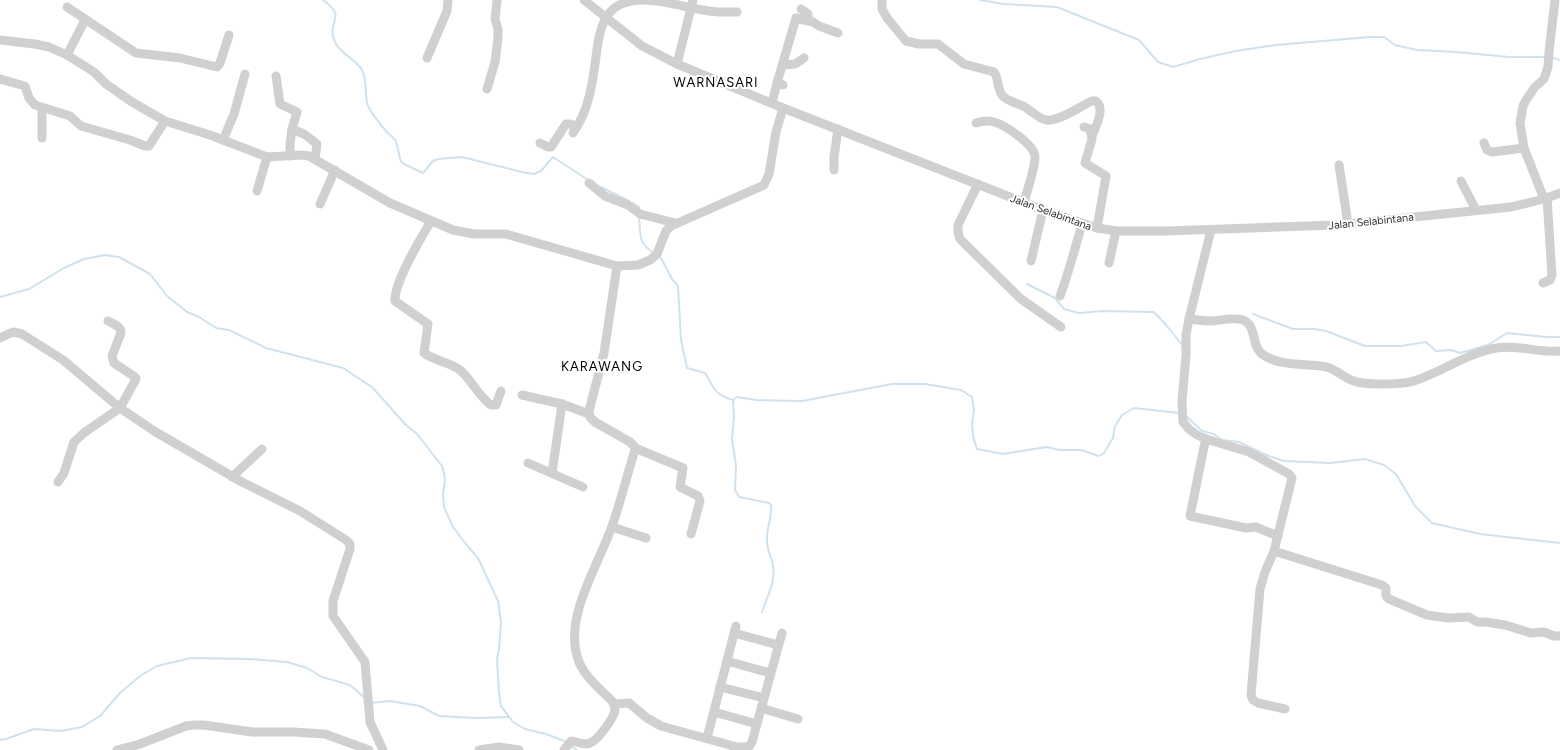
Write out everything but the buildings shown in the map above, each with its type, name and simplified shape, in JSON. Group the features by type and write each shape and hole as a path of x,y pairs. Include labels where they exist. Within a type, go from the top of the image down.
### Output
{"street":[{"path":"427,58 447,11 448,0"},
{"name":"Jalan Selabintana","path":"584,0 642,46 677,64 783,108 1024,203 1097,228 1116,231 1211,230 1348,224 1511,207 1560,193"},
{"path":"540,143 551,147 567,124 575,130 582,120 590,96 598,39 605,17 611,10 619,5 637,0 693,4 719,12 737,12"},
{"path":"882,0 881,5 887,18 906,41 913,43 938,44 964,64 994,72 998,79 1002,96 1023,106 1040,117 1047,120 1054,119 1092,101 1096,101 1100,104 1100,113 1085,163 1106,176 1097,228"},
{"path":"1543,282 1550,280 1552,275 1545,198 1524,148 1520,123 1521,113 1530,93 1544,79 1547,71 1555,0"},
{"path":"487,90 495,62 498,38 498,29 495,19 500,1"},
{"path":"677,64 693,4"},
{"path":"67,7 136,53 180,58 216,67 219,65 229,35"},
{"path":"801,9 808,14 808,21"},
{"path":"772,103 780,84 783,65 796,19 808,21 838,33"},
{"path":"67,55 85,20"},
{"path":"0,40 35,44 67,55 94,72 106,84 138,106 165,121 267,156 305,155 315,159 390,203 453,230 468,234 506,234 617,266 638,264 650,260 659,250 666,231 675,223 764,185 769,174 776,132 783,108"},
{"path":"783,65 794,64 804,58"},
{"path":"223,140 234,114 245,74"},
{"path":"276,76 280,104 297,113 292,129 290,156"},
{"path":"0,79 25,86 32,102 42,108 70,116 81,126 125,138 147,147 165,121"},
{"path":"42,108 42,138"},
{"path":"976,123 983,121 995,122 1026,142 1032,148 1035,158 1024,203"},
{"path":"1084,127 1090,129 1092,136"},
{"path":"292,129 304,134 317,144 315,159"},
{"path":"834,170 834,157 838,129"},
{"path":"1484,143 1487,150 1492,152 1524,148"},
{"path":"257,191 267,156"},
{"path":"1339,165 1348,224"},
{"path":"320,204 335,170"},
{"path":"1462,181 1476,210"},
{"path":"589,183 605,196 628,205 640,214 675,223"},
{"path":"978,184 958,225 960,239 1021,299 1061,327"},
{"path":"1031,261 1043,210"},
{"path":"431,221 410,256 396,292 395,301 428,324 424,353 450,364 461,371 490,405 496,405 498,403 501,391"},
{"path":"1060,296 1070,270 1071,260 1082,224"},
{"path":"1211,230 1188,319 1182,415 1183,422 1189,429 1206,440 1249,452 1264,459 1291,476 1292,481 1274,551 1260,589 1251,695 1253,700 1285,709"},
{"path":"1109,263 1116,231"},
{"path":"589,414 590,401 604,353 617,266"},
{"path":"1188,319 1244,320 1253,332 1257,349 1266,356 1278,361 1327,367 1354,381 1367,383 1395,384 1414,381 1465,358 1496,348 1510,347 1545,352 1560,351"},
{"path":"58,482 64,474 74,442 85,432 120,408 136,378 114,363 112,356 121,333 121,329 108,321"},
{"path":"0,338 13,332 22,334 63,360 120,408 180,447 232,477 300,511 337,533 350,544 350,549 333,601 333,616 365,662 370,722 382,750"},
{"path":"522,395 562,404 589,414 595,422 628,440 635,448 683,468 680,487 698,496 700,501 691,534"},
{"path":"552,473 562,404"},
{"path":"1206,440 1190,516 1246,528 1256,527 1278,536"},
{"path":"232,477 262,448"},
{"path":"564,750 571,741 587,744 593,742 602,732 615,711 614,704 584,673 577,657 575,640 576,625 582,598 612,527 635,448"},
{"path":"528,463 583,487"},
{"path":"612,527 646,538"},
{"path":"1274,551 1382,585 1386,587 1386,596 1389,599 1427,616 1448,618 1469,617 1478,622 1506,626 1531,633 1544,632 1554,636 1560,636"},
{"path":"707,738 735,630 778,645"},
{"path":"614,704 628,702 652,722 661,726 737,747 749,747 752,742 782,633"},
{"path":"727,661 770,673"},
{"path":"720,687 764,698"},
{"path":"761,708 798,719"},
{"path":"714,712 757,724"},
{"path":"117,750 147,742 186,726 195,725 252,732 325,734 369,750"},
{"path":"479,750 499,747 519,750"}],"waterway":[{"path":"323,0 331,6 336,16 333,29 335,42 340,50 362,70 365,79 368,106 395,141 402,163 423,173 433,161 438,159 462,157 534,174 541,171 553,157 588,180"},
{"path":"980,0 1004,4 1057,7 1139,40 1158,62 1173,67 1236,51 1276,45 1370,37 1384,37 1395,45 1417,50 1509,57 1546,57"},
{"path":"1550,57 1560,60"},
{"path":"601,187 629,201"},
{"path":"633,203 639,207 639,210"},
{"path":"639,216 642,241 654,253"},
{"path":"0,297 29,289 64,268 84,259 105,255 119,257 150,274 167,296 187,312 199,317 216,328 229,330 266,348 343,368 372,387 406,425 417,434 442,466 445,480 443,494 444,507 453,527 478,558 498,601 501,622 497,659 501,706 513,722 525,729 546,734 567,742"},
{"path":"658,256 661,258 672,279 678,286 681,340 687,368 705,373 718,393 733,400"},
{"path":"1027,284 1055,298 1064,309 1079,313 1102,311 1154,312 1183,346"},
{"path":"1253,314 1293,329 1314,329 1326,331 1365,346 1401,346 1426,342 1436,351 1451,350 1460,353 1488,345 1507,333 1560,337"},
{"path":"762,612 770,589 774,571 767,542 771,505 769,503 739,497 735,490 736,466 732,439 734,417 733,400 737,397 756,400 802,401 892,384 925,384 961,390 972,397 974,410 972,423 973,436 977,449 1003,454 1046,447 1059,450 1081,450 1099,456 1104,453 1113,438 1115,426 1122,415 1134,408 1179,413"},
{"path":"1185,415 1202,431 1214,434 1222,440 1239,442 1266,455 1284,461 1330,463 1365,459 1384,465 1396,474 1415,506 1432,523 1480,534 1560,543"},
{"path":"0,740 34,729 61,731 82,727 100,716 120,693 140,676 157,666 191,658 251,659 287,662 307,668 322,677 350,685 365,698"},
{"path":"370,703 390,701 420,706 439,716 475,718 509,717"},
{"path":"570,745 577,750"}],"district":[{"name":"WARNASARI","path":"716,82"},
{"name":"KARAWANG","path":"602,366"}]}
